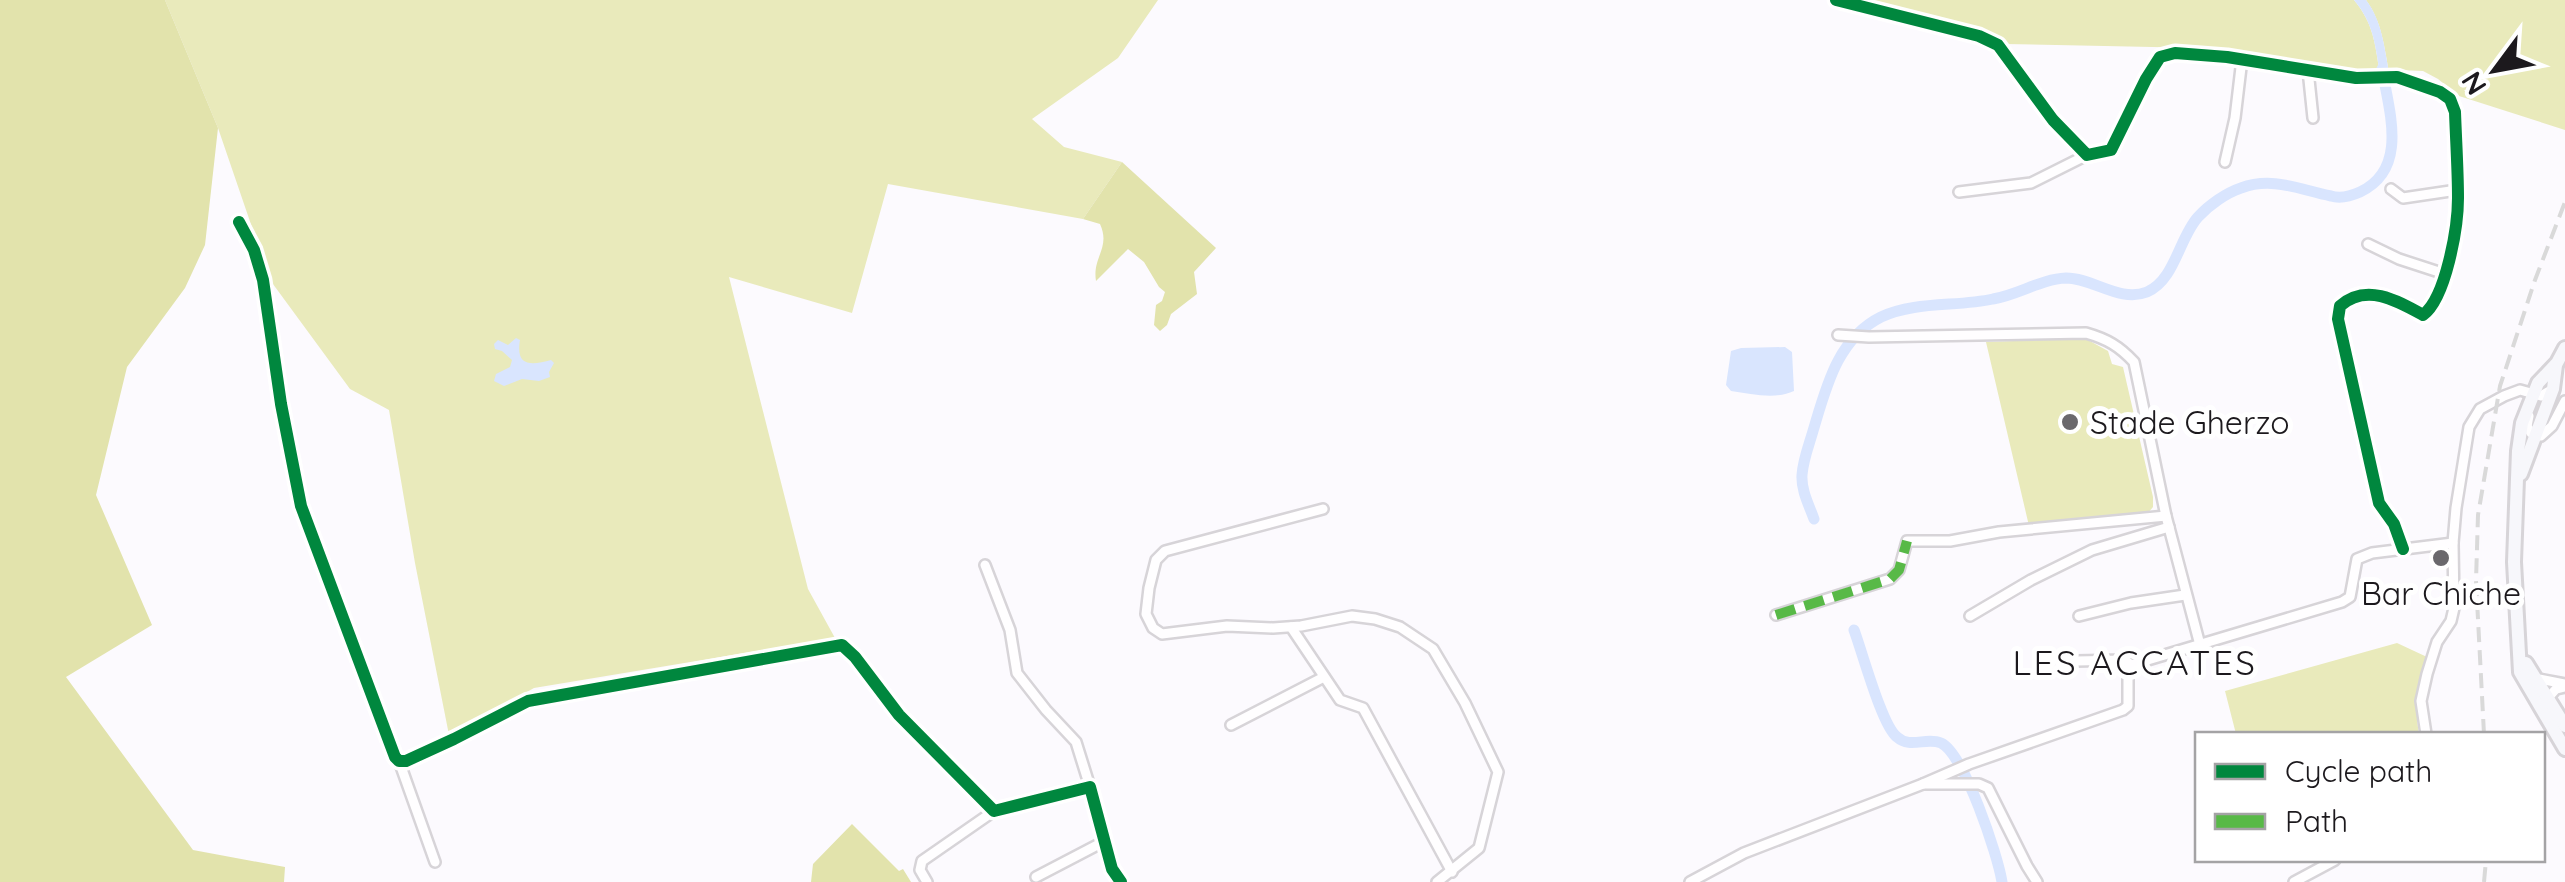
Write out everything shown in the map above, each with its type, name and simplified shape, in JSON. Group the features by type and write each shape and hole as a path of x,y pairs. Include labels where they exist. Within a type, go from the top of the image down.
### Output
{"main road":[{"path":"2518,482 2565,348"},
{"path":"2559,727 2520,672 2514,562 2522,423 2538,383 2561,366"},
{"path":"2518,632 2530,673 2546,699 2564,746"}],"street":[{"path":"1836,0 1980,36 1998,45 2053,120 2088,155"},
{"path":"1959,192 2031,182 2088,155 2111,150 2160,57 2175,53 2375,79 2397,78 2450,99 2458,190 2452,244 2432,308 2423,314 2376,294 2350,297 2340,306 2338,319 2379,504 2394,524 2403,550"},
{"path":"2224,162 2235,118 2242,60"},
{"path":"2308,70 2313,118"},
{"path":"2391,189 2404,198 2458,190"},
{"path":"239,222 254,250 263,280 300,506 435,862"},
{"path":"2368,244 2445,274"},
{"path":"1838,336 2086,333 2107,338 2122,349 2134,362 2167,522 2200,646"},
{"path":"2426,732 2421,701 2426,674 2454,608 2453,543 2469,426 2480,409 2504,396 2520,390 2541,396 2553,389"},
{"path":"2532,393 2527,426 2535,436 2541,436 2552,426 2565,400"},
{"path":"1323,509 1165,551 1156,560 1146,614 1152,628 1162,634 1227,626 1291,626 1352,616 1374,618 1400,626 1433,649 1498,772 1479,848 1438,882"},
{"path":"1776,615 1890,579 1899,570 1907,541 1950,541 1998,532 2167,522"},
{"path":"1970,616 2092,550 2167,522"},
{"path":"1690,882 1744,854 1951,771 2124,710 2128,706 2131,665 2342,602 2350,596 2357,559 2372,553 2453,543"},
{"path":"985,566 1010,630 1017,673 1076,742 1112,869 1121,882"},
{"path":"2080,616 2186,595"},
{"path":"1291,626 1340,700 1363,708 1452,872"},
{"path":"399,761 454,740 528,701 842,645 900,715 994,810"},
{"path":"2076,661 2125,660 2131,665"},
{"path":"2530,673 2565,685"},
{"path":"1231,725 1324,677"},
{"path":"2546,699 2565,685"},
{"path":"1923,784 1980,784 1988,788 2037,882"},
{"path":"927,882 920,870 922,861 994,810 1090,787"},
{"path":"1036,877 1105,841"},
{"path":"2294,882 2331,862"}],"green space":[{"path":"0,0 165,0 218,128 205,245 185,288 127,367 96,495 152,625 66,677 193,850 285,867 284,882 0,882"},
{"path":"165,0 1158,0 1118,58 1032,119 1064,147 1122,162 1083,219 888,184 852,313 729,277 808,589 835,638 534,688 449,735 389,410 350,389 270,280 218,128"},
{"path":"1865,0 2354,0 2370,26 2380,74 2201,48 2005,44 1997,37"},
{"path":"2366,0 2565,0 2565,130 2459,96 2423,71 2389,72 2379,26"},
{"path":"1122,162 1216,248 1194,272 1197,294 1171,314 1160,331 1154,325 1156,305 1165,292 1144,262 1128,249 1096,281 1103,232 1100,224 1083,219"},
{"name":"Stade Gherzo","path":"2088,340 2108,351 2112,364 2123,367 2153,497 2148,513 2029,526 1986,342"},
{"path":"2397,643 2427,657 2418,695 2419,732 2235,732 2225,691"},
{"path":"852,824 899,871 903,869 911,882 811,882 813,864"}],"water":[{"path":"2354,0 2366,0 2376,16 2389,72 2380,74 2370,26"},
{"path":"516,338 520,340 523,360 554,363 550,377 539,381 522,379 504,386 494,381 496,374 510,367 512,360 495,349 494,344 498,340 508,345"},
{"path":"1785,347 1792,352 1794,391 1763,396 1731,391 1726,385 1731,351"}],"waterway":[{"path":"1814,519 1803,486 1805,458 1835,366 1866,326 1894,312 1993,299 2057,279 2076,279 2137,295 2164,278 2198,217 2235,190 2264,183 2338,197 2360,192 2375,182 2390,154 2391,120 2382,69"},
{"path":"1854,630 1891,730 1907,742 1941,743 1960,765 1987,829 2002,882"}],"railway":[{"path":"2484,732 2476,581 2478,515 2500,386 2565,202"},
{"path":"2484,882 2486,862"}],"marked path":[{"path":"1776,615 1890,579 1899,570 1907,541"}],"cycle path":[{"path":"1836,0 1979,36 1998,45 2053,120 2087,155 2111,150 2160,57 2175,53 2227,57 2356,78 2397,77 2450,99 2455,112 2457,211 2449,261 2438,294 2423,315 2392,299 2360,296 2340,306 2338,319 2379,503 2394,524 2403,549"},
{"path":"239,222 254,250 263,280 301,506 399,761 454,739 528,701 842,645 899,715 994,811 1090,787 1112,869 1121,882"}],"place":[{"name":"Stade Gherzo","path":"2070,422"},
{"name":"Bar Chiche","path":"2441,558"}],"district":[{"name":"LES ACCATES","path":"2135,662"}]}
